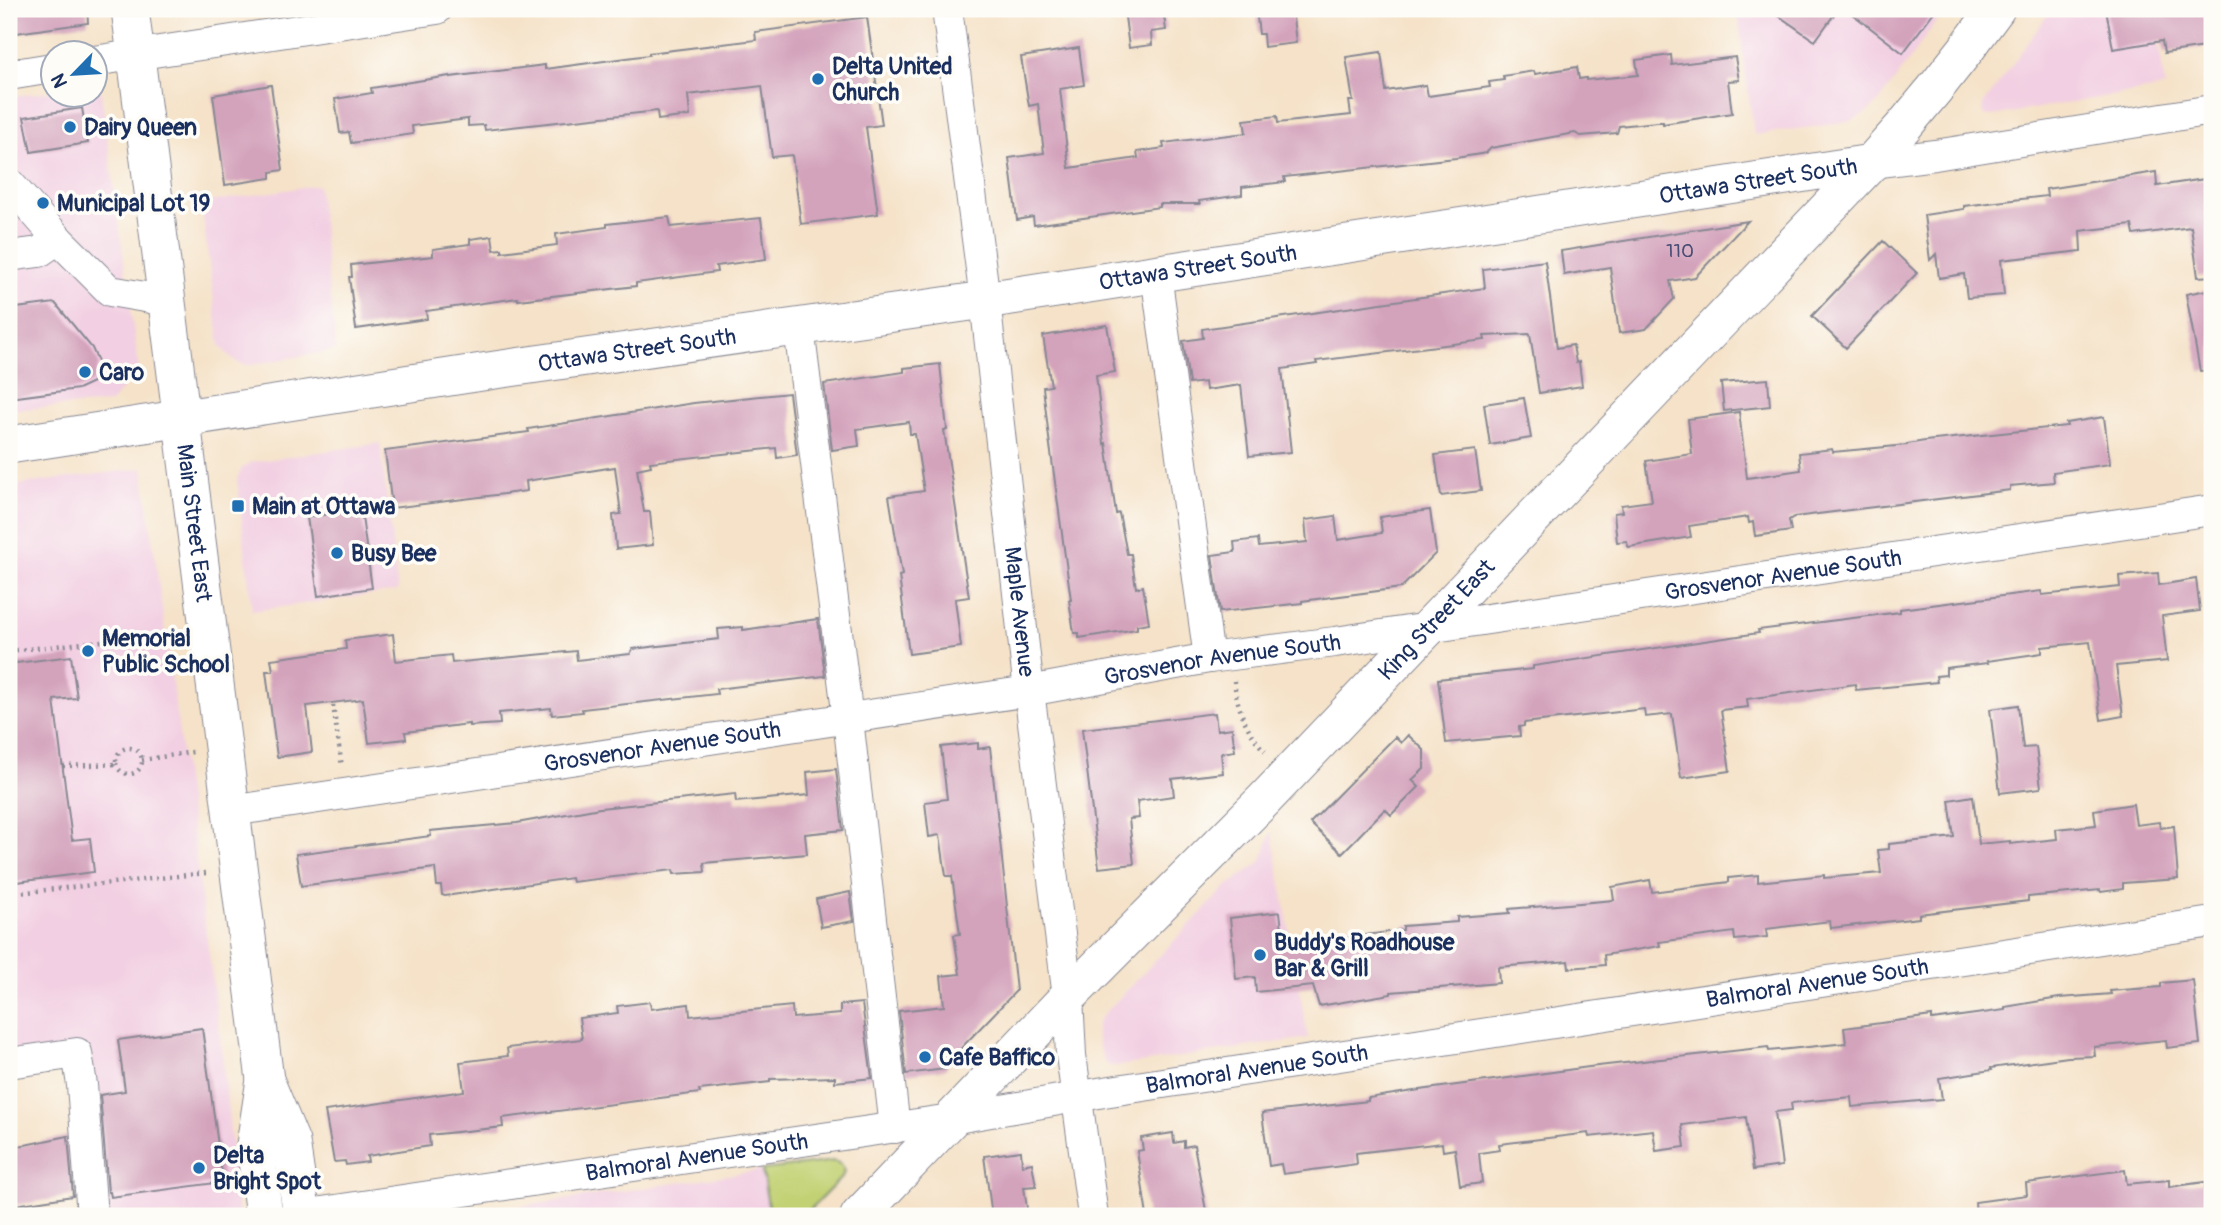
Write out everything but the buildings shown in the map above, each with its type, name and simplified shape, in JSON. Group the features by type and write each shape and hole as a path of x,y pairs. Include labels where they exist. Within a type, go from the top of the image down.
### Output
{"main road":[{"name":"Main Street East","path":"130,9 265,1080 291,1142 302,1216"},
{"name":"King Street East","path":"859,1216 1068,997 1430,627 1871,163 1919,111 1996,9"},
{"name":"Ottawa Street South","path":"9,445 495,370 985,300 1871,163"},
{"name":"Main Street East","path":"264,1216 255,1145 265,1080"}],"street":[{"path":"108,59 437,9"},
{"name":"Maple Avenue","path":"947,9 985,300 1029,691 1068,997 1071,1055 1079,1097 1093,1216"},
{"path":"9,75 38,70"},
{"name":"Ottawa Street South","path":"1871,163 2212,110"},
{"path":"9,183 58,239 110,290 168,301"},
{"path":"9,256 39,252 58,239"},
{"path":"1156,274 1220,656"},
{"path":"799,328 895,1128"},
{"name":"Grosvenor Avenue South","path":"231,811 1029,691 1220,656 2212,510"},
{"name":"Balmoral Avenue South","path":"295,1216 895,1128 1079,1097 2212,922"},
{"path":"9,1063 77,1053 92,1216"}],"path":[{"path":"9,651 208,629"},
{"path":"1220,656 1253,740 1288,774"},
{"path":"333,705 345,792"},
{"path":"127,748 135,749 142,760 141,768 131,775 120,771 116,764 117,755 127,748"},
{"path":"142,760 223,748"},
{"path":"62,766 116,764"},
{"path":"9,894 239,869"}],"shaded area":[{"path":"1737,9 1945,9 1880,101 1867,113 1851,121 1754,135"},
{"path":"2052,9 2154,9 2165,87 1985,115 1982,111 1983,105"},
{"path":"38,93 38,108 103,108 139,370 110,403 9,410 9,255 28,250 9,228 9,97"},
{"path":"318,185 336,350 251,365 241,364 233,360 220,346 201,203"},
{"path":"380,443 398,591 252,611 237,480 242,468 252,462"},
{"name":"Memorial Public School","path":"143,468 220,1035 239,1216 94,1216 77,1054 9,1062 9,486"},
{"path":"1272,831 1308,1038 1119,1066 1105,1063 1097,1041 1097,1023 1101,1017 1227,886 1261,862"},
{"path":"762,1170 770,1216 458,1216"}],"green space":[{"path":"834,1161 842,1165 842,1177 804,1216 770,1216 762,1170"}],"place":[{"name":"Delta United Church","path":"818,79"},
{"name":"Dairy Queen","path":"70,127"},
{"name":"Municipal Lot 19","path":"43,203"},
{"name":"Caro","path":"85,372"},
{"name":"Main at Ottawa","path":"238,506"},
{"name":"Busy Bee","path":"337,553"},
{"name":"Memorial Public School","path":"88,651"},
{"name":"Buddy's Roadhouse Bar & Grill","path":"1260,955"},
{"name":"Cafe Baffico","path":"925,1057"},
{"name":"Delta Bright Spot","path":"199,1168"}]}
